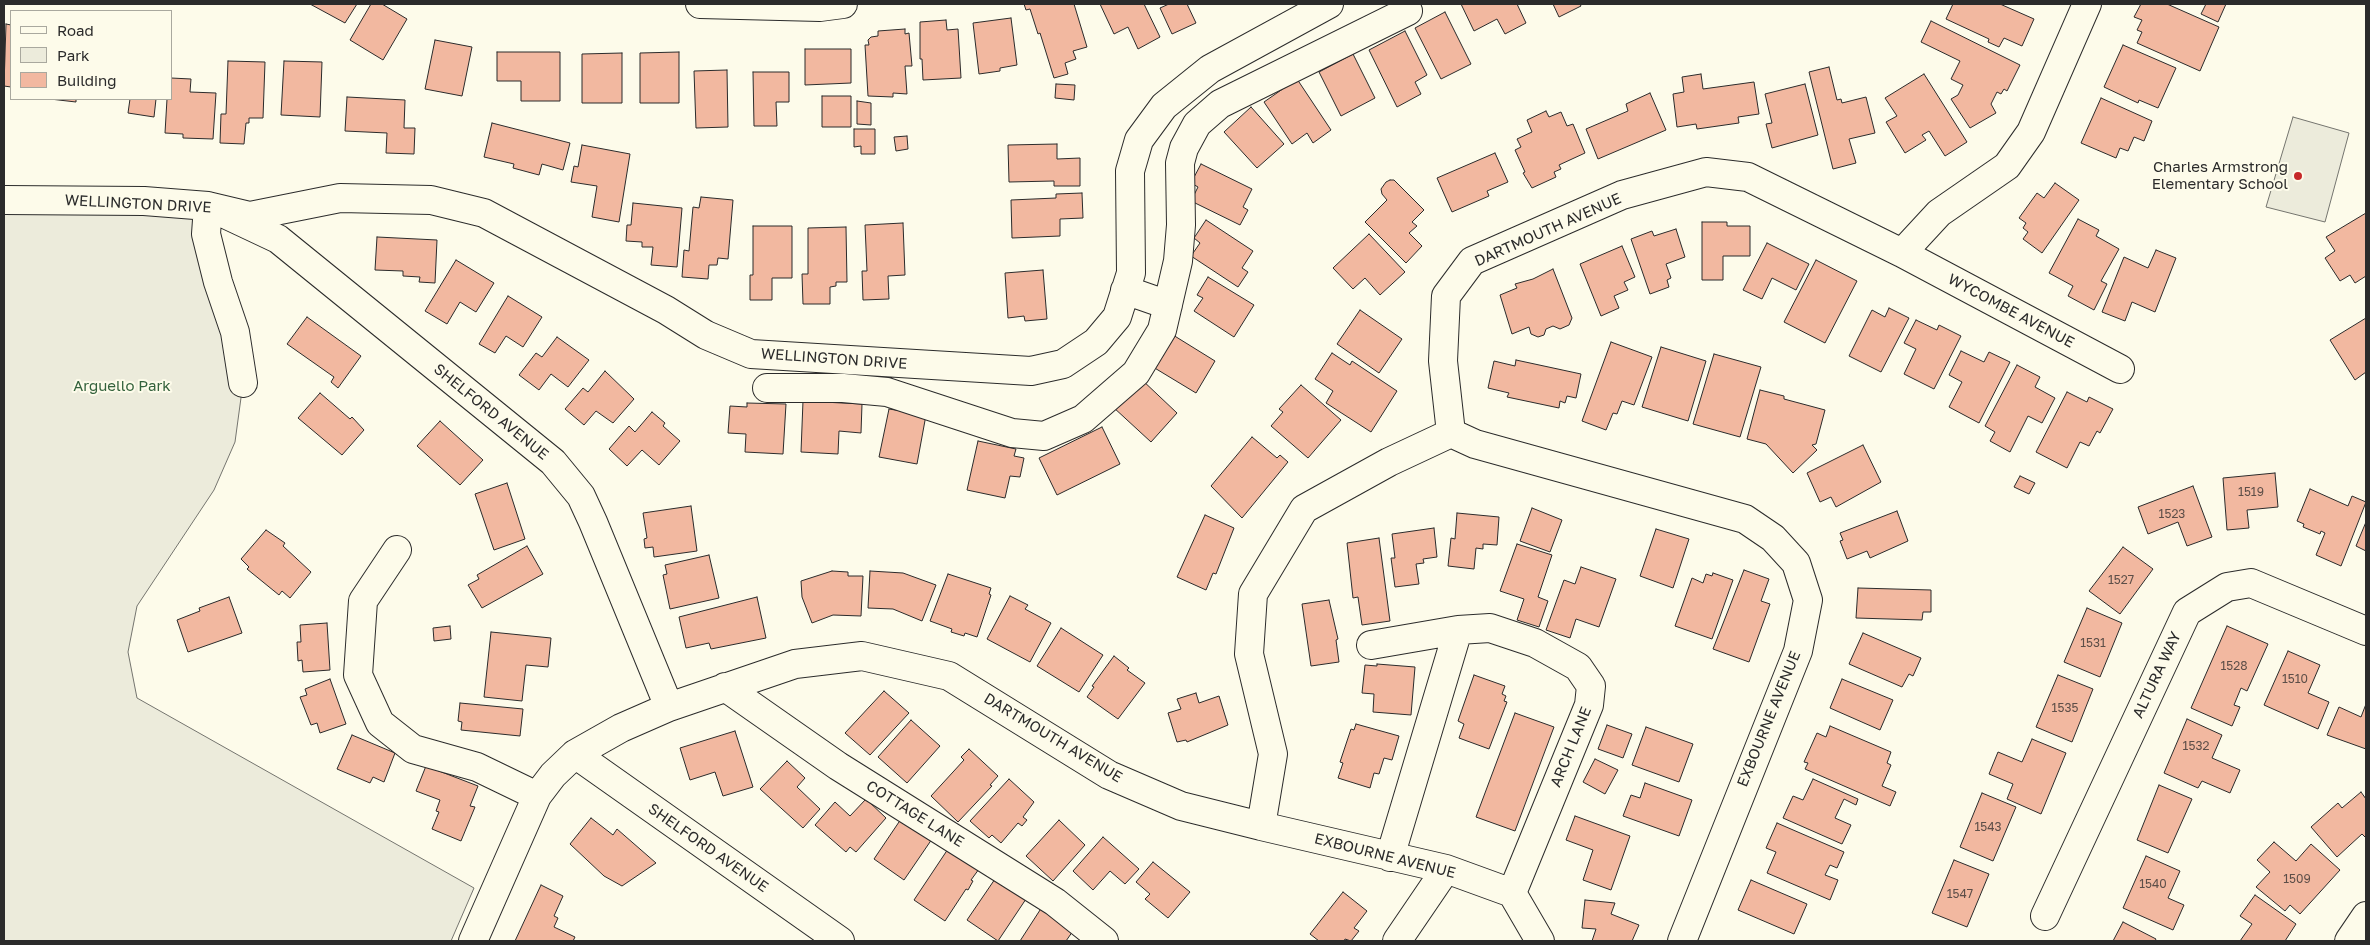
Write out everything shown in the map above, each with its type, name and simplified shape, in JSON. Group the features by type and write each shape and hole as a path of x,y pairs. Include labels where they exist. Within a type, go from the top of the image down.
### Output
{"street":[{"path":"700,4 820,7 842,4"},
{"name":"WELLINGTON DRIVE","path":"4,200 144,201 208,206 250,216 340,198 431,200 484,213 666,310 706,335 751,354 1031,371 1063,364 1096,342 1117,317 1131,273 1130,171 1139,140 1164,106 1210,69 1329,4"},
{"path":"1902,253 1939,213 2007,166 2031,132 2086,4"},
{"path":"766,388 843,388 887,392 1012,433 1044,436 1083,419 1136,372 1162,330 1178,262 1181,225 1180,164 1184,148 1198,124 1220,104 1408,10"},
{"name":"DARTMOUTH AVENUE","path":"1451,433 1443,361 1446,296 1472,261 1622,195 1706,172 1748,177 1902,253"},
{"path":"208,206 206,234 218,282 235,332 243,383"},
{"name":"SHELFORD AVENUE","path":"208,206 278,239 553,462 581,496 669,707"},
{"name":"WYCOMBE AVENUE","path":"1902,253 2120,369"},
{"path":"1126,290 1168,305"},
{"path":"1261,826 1273,754 1249,654 1253,594 1304,509 1389,462 1451,433"},
{"name":"EXBOURNE AVENUE","path":"1451,433 1475,444 1745,519 1773,538 1796,563 1808,600 1798,651 1682,941"},
{"path":"397,550 363,601 358,675 380,723 413,749 476,767 537,796"},
{"name":"ALTURA WAY","path":"2045,916 2187,612 2227,587 2251,583 2366,631"},
{"name":"ARCH LANE","path":"1371,645 1458,630 1490,628 1535,643 1578,667 1591,686 1589,705 1512,893"},
{"path":"1390,857 1458,630"},
{"name":"DARTMOUTH AVENUE","path":"473,941 537,796 552,775 575,754 621,728 669,707 795,664 862,656 949,676 1109,775 1182,806 1261,826"},
{"name":"COTTAGE LANE","path":"725,687 838,766 1055,902 1104,941"},
{"name":"SHELFORD AVENUE","path":"575,754 840,941"},
{"name":"EXBOURNE AVENUE","path":"1261,826 1446,869 1512,893"},
{"path":"1396,941 1446,869"},
{"path":"1512,893 1540,941"},
{"path":"2349,941 2366,916"}],"green space":[{"path":"2293,117 2349,133 2325,222 2266,207"},
{"name":"Arguello Park","path":"208,206 243,383 235,442 214,490 137,606 128,652 137,698 474,888 451,941 4,941 4,207"}],"building":[{"path":"310,4 357,4 345,23"},
{"path":"371,4 382,4 407,19 383,60 350,40"},
{"path":"1024,4 1074,4 1087,47 1073,51 1076,59 1065,63 1068,74 1054,78 1040,33 1038,34 1030,9 1026,10"},
{"path":"1100,4 1144,4 1160,37 1138,49 1128,27 1114,34"},
{"path":"1169,4 1187,4 1196,23 1172,34 1160,8"},
{"path":"1461,4 1517,4 1526,23 1505,34 1497,19 1474,31"},
{"path":"1553,4 1580,4 1581,6 1559,17"},
{"path":"1953,4 2000,4 2034,19 2022,46 2004,38 1999,47 1988,42 1989,39 1946,19"},
{"path":"2141,4 2167,4 2219,27 2200,71 2137,43 2142,32 2137,30 2142,20 2134,17"},
{"path":"2206,4 2226,4 2218,22 2201,14"},
{"path":"1445,12 1471,64 1441,79 1415,28"},
{"path":"1011,18 1017,65 1000,68 1000,71 979,74 973,23"},
{"path":"946,20 947,30 958,29 961,78 923,80 922,59 920,59 920,22"},
{"path":"1931,21 2020,65 2007,91 2004,89 2001,94 1997,92 1991,104 1996,113 1970,128 1951,99 1958,95 1963,85 1951,79 1960,61 1921,42"},
{"path":"6,24 10,25 10,87 4,86"},
{"path":"905,29 905,34 909,33 912,66 905,66 907,94 893,93 893,97 868,96 865,45 869,45 868,40 871,37 878,36 878,31"},
{"path":"1405,31 1427,75 1415,82 1421,94 1397,107 1369,50"},
{"path":"435,40 472,47 462,96 425,89"},
{"path":"2123,45 2176,68 2158,108 2139,100 2138,103 2104,87"},
{"path":"805,49 851,49 851,83 805,85"},
{"path":"497,52 560,52 560,101 521,101 521,81 497,81"},
{"path":"679,52 679,103 640,103 640,53"},
{"path":"622,53 622,103 582,103 582,54"},
{"path":"1353,54 1375,98 1341,116 1319,72"},
{"path":"228,61 265,62 263,118 249,118 249,123 246,123 244,144 220,143 221,114 226,114"},
{"path":"284,61 322,62 320,117 281,115"},
{"path":"1829,67 1837,100 1841,99 1842,103 1866,97 1875,133 1849,139 1856,163 1833,169 1809,72"},
{"path":"727,70 728,127 696,128 694,71"},
{"path":"753,72 789,72 789,102 776,102 777,126 754,126"},
{"path":"1701,74 1703,89 1754,82 1759,114 1738,117 1739,123 1697,129 1696,124 1677,127 1673,94 1684,92 1682,77"},
{"path":"1924,74 1967,142 1945,156 1929,131 1922,135 1926,140 1905,153 1886,122 1897,116 1885,98"},
{"path":"172,78 191,79 190,92 216,93 213,139 183,138 183,134 165,133 167,100 172,100"},
{"path":"1297,79 1331,130 1313,143 1307,133 1292,144 1264,102"},
{"path":"1056,84 1075,85 1074,100 1055,98"},
{"path":"1805,84 1818,135 1772,148 1766,124 1772,123 1765,94"},
{"path":"1650,93 1666,130 1598,159 1586,129 1628,111 1626,104"},
{"path":"822,96 851,96 851,127 822,127"},
{"path":"347,97 405,100 404,128 415,128 414,154 386,153 387,133 345,131"},
{"path":"2101,98 2152,121 2144,141 2134,137 2128,151 2120,148 2116,158 2081,143"},
{"path":"59,100 76,100 76,102"},
{"path":"130,100 156,100 154,117 128,113"},
{"path":"857,101 871,103 871,125 857,124"},
{"path":"1251,107 1284,144 1257,168 1224,132"},
{"path":"1546,111 1549,117 1561,112 1567,126 1573,124 1585,153 1559,165 1561,169 1554,172 1556,177 1532,188 1523,173 1525,172 1515,150 1521,147 1517,139 1532,132 1527,120"},
{"path":"492,123 570,143 563,170 542,164 539,175 513,168 514,164 484,157"},
{"path":"854,129 875,129 875,154 861,154 861,146 854,147"},
{"path":"907,136 908,149 896,151 894,137"},
{"path":"1057,144 1057,159 1080,158 1080,186 1054,186 1054,181 1009,182 1008,145"},
{"path":"582,145 630,154 619,222 592,217 597,186 571,182 574,166 578,167"},
{"path":"1495,153 1508,182 1487,191 1489,196 1452,212 1437,178"},
{"path":"1201,164 1252,189 1243,207 1248,210 1240,225 1191,201 1198,187 1191,183"},
{"path":"1390,180 1394,180 1424,210 1412,222 1417,226 1409,233 1422,246 1406,263 1365,222 1387,200 1382,194 1381,189"},
{"path":"2055,183 2079,200 2042,253 2023,239 2028,232 2023,228 2026,223 2019,218 2037,193 2044,198"},
{"path":"1082,193 1083,218 1060,219 1060,236 1012,238 1011,200 1056,198 1056,194"},
{"path":"701,197 733,200 728,259 718,258 717,265 709,265 708,279 682,277 684,250 689,251 693,207 699,208"},
{"path":"633,203 682,208 677,267 651,265 653,247 642,247 642,242 626,241 627,225 631,225"},
{"path":"2366,213 2366,276 2355,283 2350,275 2340,281 2325,258 2335,251 2326,237"},
{"path":"2078,219 2099,230 2096,236 2119,249 2101,281 2107,284 2094,310 2068,296 2073,286 2049,273"},
{"path":"1206,220 1253,251 1242,268 1248,272 1238,287 1191,256 1200,243 1194,238"},
{"path":"1702,222 1727,222 1727,226 1750,226 1750,256 1723,256 1723,280 1702,280"},
{"path":"903,223 905,275 888,276 889,299 863,300 862,271 867,271 865,225"},
{"path":"753,226 792,226 792,278 772,278 772,300 750,300 750,275 753,275"},
{"path":"846,227 847,282 836,282 836,286 830,287 830,304 803,304 802,274 808,274 808,228"},
{"path":"1676,229 1685,257 1666,264 1671,278 1667,280 1669,287 1650,294 1631,239 1652,231 1654,236"},
{"path":"1369,234 1405,272 1380,295 1365,278 1353,289 1333,268"},
{"path":"377,237 437,240 435,283 419,282 420,277 403,276 403,271 375,270"},
{"path":"1767,243 1809,264 1796,290 1772,278 1762,299 1743,290"},
{"path":"1622,246 1635,277 1624,282 1628,290 1614,296 1619,308 1601,316 1580,264"},
{"path":"2156,250 2176,258 2155,312 2132,302 2125,321 2102,312 2124,257 2148,268"},
{"path":"456,260 494,283 476,312 460,302 447,324 425,311"},
{"path":"1816,260 1857,281 1825,343 1784,322"},
{"path":"1553,269 1572,318 1569,325 1560,329 1553,326 1546,329 1544,335 1538,337 1531,334 1529,327 1512,334 1500,295 1517,288 1515,284 1533,279"},
{"path":"1043,270 1047,319 1025,321 1024,316 1008,318 1005,273"},
{"path":"1208,277 1254,305 1234,337 1194,311 1203,298 1197,295"},
{"path":"508,296 542,317 523,347 506,336 495,353 479,344"},
{"path":"1889,308 1909,318 1881,372 1849,356 1872,310 1885,317"},
{"path":"1360,310 1402,339 1379,373 1337,344"},
{"path":"307,317 361,356 338,388 331,382 334,377 287,344"},
{"path":"2366,318 2366,372 2355,380 2330,340"},
{"path":"1916,320 1937,330 1939,325 1961,336 1934,389 1904,374 1916,349 1904,343"},
{"path":"1173,335 1215,361 1196,393 1153,367"},
{"path":"557,337 589,360 568,387 551,374 539,390 519,375 536,353 542,357"},
{"path":"1611,342 1652,357 1634,405 1622,401 1617,414 1613,413 1606,430 1582,421"},
{"path":"1661,347 1706,361 1688,421 1642,407"},
{"path":"1961,351 1984,362 1989,352 2010,362 1979,423 1949,407 1962,382 1949,375"},
{"path":"1332,353 1350,365 1352,361 1397,391 1371,432 1326,403 1333,391 1315,379"},
{"path":"1714,354 1761,367 1740,437 1693,424"},
{"path":"1516,360 1581,374 1576,398 1567,396 1565,403 1560,401 1559,408 1507,397 1509,393 1488,388 1494,361 1515,366"},
{"path":"2017,365 2040,377 2035,387 2055,398 2042,423 2028,416 2010,452 1990,441 1995,432 1985,426"},
{"path":"605,371 634,399 613,423 596,411 584,425 565,409 583,388 588,392"},
{"path":"1140,378 1177,413 1151,442 1113,407"},
{"path":"1301,385 1341,420 1308,458 1271,426 1283,412 1279,409"},
{"path":"1760,390 1784,396 1784,399 1825,410 1816,444 1812,445 1817,450 1793,473 1766,444 1747,439"},
{"path":"2067,392 2087,402 2089,397 2113,409 2100,433 2097,431 2089,446 2080,442 2067,468 2036,452"},
{"path":"320,393 350,419 352,417 364,430 342,455 298,418"},
{"path":"803,401 862,404 861,433 839,431 838,454 801,452"},
{"path":"747,403 786,404 783,454 745,452 746,434 728,433 730,406 747,407"},
{"path":"889,409 926,415 917,464 879,457"},
{"path":"652,412 665,423 663,426 680,441 659,465 642,450 627,466 609,449 629,426 635,432"},
{"path":"440,421 483,460 460,485 417,446"},
{"path":"1102,427 1120,464 1057,495 1039,458"},
{"path":"1252,437 1277,458 1280,455 1288,462 1242,518 1211,486"},
{"path":"978,441 1016,449 1014,456 1024,458 1020,477 1010,476 1005,498 967,490"},
{"path":"1863,445 1881,482 1836,507 1831,497 1820,502 1807,473"},
{"path":"2275,473 2278,507 2247,510 2249,528 2227,530 2223,478"},
{"path":"2020,476 2035,483 2029,494 2014,487"},
{"path":"507,483 525,539 494,550 475,494"},
{"path":"2193,486 2212,537 2187,546 2178,522 2148,534 2138,507"},
{"path":"2310,489 2348,506 2352,496 2366,502 2341,566 2316,555 2325,533 2321,531 2320,534 2303,527 2304,524 2297,521"},
{"path":"691,506 697,551 654,557 653,547 645,548 644,539 647,538 643,513"},
{"path":"1532,508 1562,520 1550,552 1520,541"},
{"path":"1897,511 1908,541 1870,558 1867,551 1847,559 1840,541 1843,540 1840,533"},
{"path":"1457,513 1499,517 1497,545 1483,544 1483,549 1476,548 1474,569 1448,566 1451,538 1455,539"},
{"path":"1205,515 1234,528 1216,574 1213,573 1206,590 1177,577"},
{"path":"2366,522 2366,551 2356,546"},
{"path":"1434,528 1437,557 1423,559 1424,563 1416,564 1419,584 1395,587 1391,558 1395,558 1392,534"},
{"path":"1656,529 1689,539 1673,588 1640,576"},
{"path":"266,530 285,543 283,546 311,572 290,598 282,591 279,595 247,569 249,567 241,559"},
{"path":"1379,538 1390,621 1362,625 1358,597 1353,598 1347,543"},
{"path":"1517,544 1552,555 1538,597 1548,601 1539,627 1517,620 1524,599 1500,591"},
{"path":"527,546 543,574 482,608 468,585 479,579 477,575"},
{"path":"2123,547 2153,569 2120,614 2089,591"},
{"path":"709,555 719,598 670,609 663,575 667,574 665,565"},
{"path":"1581,567 1616,579 1599,627 1576,619 1570,638 1546,630 1564,580 1575,584"},
{"path":"1744,570 1769,579 1761,601 1770,604 1749,662 1713,649"},
{"path":"832,571 848,572 848,576 863,576 861,616 833,615 812,623 802,597 801,581"},
{"path":"870,571 903,573 936,585 922,621 893,609 868,608"},
{"path":"1713,573 1733,580 1712,639 1675,626 1692,578 1703,583 1706,574 1712,576"},
{"path":"948,574 991,588 989,594 991,595 977,637 965,633 964,636 951,632 952,629 930,621"},
{"path":"1858,588 1931,590 1931,612 1923,612 1922,620 1856,618"},
{"path":"1010,596 1028,605 1025,609 1051,623 1030,662 987,639"},
{"path":"229,597 242,633 188,652 177,620 200,611 199,608"},
{"path":"757,597 766,638 711,649 709,643 686,648 679,617"},
{"path":"1329,600 1338,639 1336,640 1339,662 1311,666 1302,604"},
{"path":"2087,608 2122,623 2100,677 2064,662"},
{"path":"327,623 330,670 303,672 302,660 298,661 297,642 301,642 300,625"},
{"path":"450,626 451,639 434,641 433,628"},
{"path":"2227,626 2268,644 2247,691 2241,688 2234,705 2240,707 2232,726 2191,708"},
{"path":"1061,628 1103,655 1079,692 1037,666"},
{"path":"491,632 551,638 548,667 526,665 522,701 484,697"},
{"path":"1863,633 1921,658 1913,676 1909,674 1902,687 1849,664"},
{"path":"2288,651 2320,665 2308,693 2329,702 2318,729 2264,705"},
{"path":"1114,656 1129,668 1127,670 1145,683 1118,719 1087,697 1094,687 1092,686"},
{"path":"1377,664 1415,667 1411,715 1373,712 1374,694 1362,693 1365,665 1377,666"},
{"path":"1474,675 1505,686 1502,694 1506,696 1504,701 1507,702 1489,749 1459,738 1464,724 1458,721"},
{"path":"2058,675 2093,689 2072,742 2036,727"},
{"path":"330,679 346,724 320,733 317,723 311,725 300,697 307,695 305,689"},
{"path":"1842,679 1893,700 1880,730 1830,708"},
{"path":"884,691 909,713 870,755 845,733"},
{"path":"1196,693 1199,703 1219,696 1228,725 1187,742 1186,740 1177,742 1168,713 1181,709 1177,699"},
{"path":"460,703 523,709 520,736 461,730 462,722 458,721"},
{"path":"2366,704 2366,749 2327,735 2339,707 2361,717"},
{"path":"1515,713 1554,727 1515,831 1476,817"},
{"path":"2187,719 2222,735 2212,758 2240,770 2230,793 2202,781 2198,788 2164,773"},
{"path":"911,720 940,746 907,783 878,757"},
{"path":"1356,724 1399,736 1392,760 1384,758 1379,774 1374,773 1370,788 1338,778 1343,763 1340,762 1351,729 1354,730"},
{"path":"1607,725 1632,734 1623,758 1598,749"},
{"path":"1830,726 1891,752 1887,763 1891,765 1882,786 1896,792 1890,806 1805,769 1808,763 1804,762 1817,733 1826,737"},
{"path":"1646,727 1693,744 1679,782 1632,765"},
{"path":"735,731 753,787 723,796 715,772 690,780 680,748"},
{"path":"352,735 395,753 384,782 373,777 370,783 337,769"},
{"path":"2032,739 2066,753 2041,814 2007,799 2013,784 1989,774 1998,752 2022,762"},
{"path":"969,749 998,776 990,785 992,786 958,822 931,796 964,760 961,757"},
{"path":"1595,759 1618,770 1605,794 1583,782"},
{"path":"787,761 805,778 797,787 820,809 803,828 760,789"},
{"path":"426,766 478,786 470,806 475,807 461,841 432,829 439,812 436,811 440,800 416,791"},
{"path":"1009,779 1034,802 1023,817 1027,820 1022,826 1018,823 1001,843 992,835 989,838 970,821"},
{"path":"1813,779 1858,799 1856,805 1844,799 1835,818 1851,825 1842,844 1783,818 1793,796 1803,800"},
{"path":"1645,783 1692,800 1679,836 1623,816 1631,795 1640,798"},
{"path":"2159,785 2192,799 2168,853 2137,840"},
{"path":"2361,792 2366,799 2366,838 2362,834 2337,857 2311,827 2338,803 2342,808"},
{"path":"1982,793 2016,807 1993,861 1960,847"},
{"path":"866,799 886,818 856,852 850,847 846,852 815,825 835,802 850,816"},
{"path":"1575,816 1630,836 1611,890 1583,880 1593,850 1566,840"},
{"path":"591,818 613,835 617,829 656,863 622,886 604,876 570,844"},
{"path":"901,819 932,839 904,880 874,859"},
{"path":"1059,820 1085,845 1053,881 1026,856"},
{"path":"1777,823 1844,852 1837,868 1830,865 1825,875 1838,880 1830,900 1767,873 1776,852 1766,848"},
{"path":"1103,837 1139,869 1125,884 1110,871 1093,890 1073,871"},
{"path":"2274,842 2296,861 2311,844 2340,870 2300,914 2290,905 2285,911 2256,887 2270,872 2257,860"},
{"path":"948,849 979,869 971,880 973,881 968,890 966,889 945,921 914,900"},
{"path":"2146,856 2180,871 2168,898 2184,905 2173,930 2123,908"},
{"path":"1954,860 1989,874 1967,927 1932,913"},
{"path":"1153,862 1190,892 1168,918 1145,899 1150,894 1136,882"},
{"path":"995,879 1026,899 998,941 967,920"},
{"path":"1751,880 1807,904 1794,934 1738,910"},
{"path":"541,885 563,896 554,916 558,918 554,927 575,937 573,941 515,941"},
{"path":"1343,892 1367,911 1354,928 1359,931 1351,941 1345,939 1344,941 1319,941 1310,934"},
{"path":"2255,895 2296,924 2285,941 2240,941 2252,924 2240,916"},
{"path":"1585,900 1615,903 1611,914 1639,925 1632,941 1592,941 1596,929 1582,928"},
{"path":"1042,907 1075,928 1066,941 1020,941"},
{"path":"2123,922 2156,939 2155,941 2113,941"}],"place":[{"name":"Charles Armstrong Elementary School","path":"2298,176"}]}
